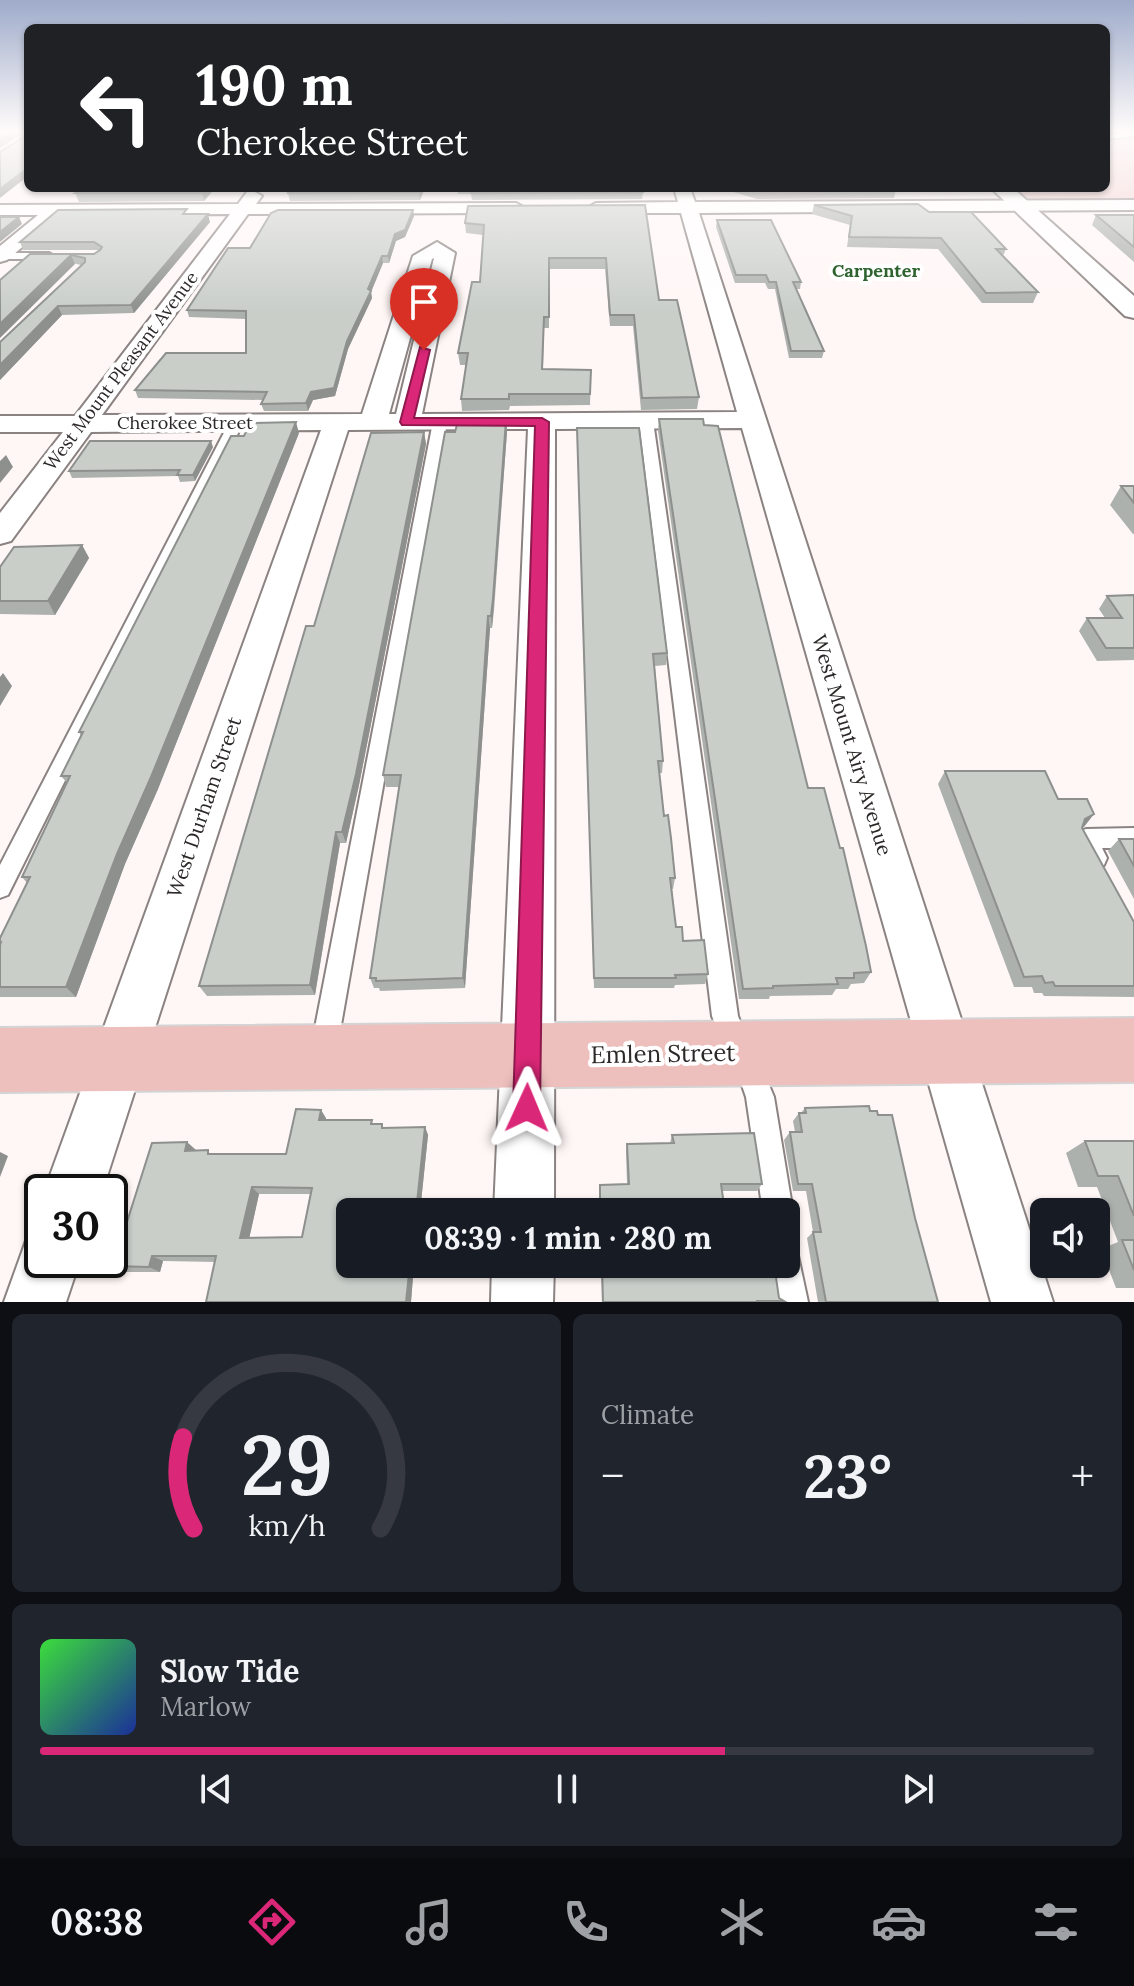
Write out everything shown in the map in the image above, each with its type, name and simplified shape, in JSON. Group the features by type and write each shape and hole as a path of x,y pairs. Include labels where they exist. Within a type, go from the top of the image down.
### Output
{"main road":[{"name":"Emlen Street","path":"0,1060 1134,1050"}],"street":[{"path":"1005,192 1134,310"},
{"path":"0,210 31,210 52,202 255,195 447,209 539,208"},
{"name":"West Mount Pleasant Avenue","path":"0,534 255,195"},
{"path":"585,208 685,198 1021,206 1134,205"},
{"name":"West Mount Airy Avenue","path":"685,198 1022,1302"},
{"path":"0,256 52,202"},
{"path":"407,422 446,255 437,248 447,209"},
{"name":"West Durham Street","path":"79,1174 118,1060 355,422 403,320 423,256 437,248"},
{"name":"Cherokee Street","path":"0,424 754,420"},
{"path":"524,1198 542,422"},
{"path":"35,1302 43,1278"},
{"path":"522,1302 523,1278"}],"lane":[{"path":"0,256 65,256"},
{"path":"403,320 431,320"},
{"path":"646,421 725,1016 760,1097 776,1198"},
{"path":"322,1058 413,581 440,422"},
{"path":"0,888 236,423"},
{"path":"1107,877 1086,839 1134,838"},
{"path":"788,1278 792,1302"}],"shaded area":[{"path":"1134,191 1134,202 1032,200 1018,192"}],"building":[{"path":"76,192 203,192 202,193"},
{"path":"289,192 419,192 288,193"},
{"path":"471,192 643,192 471,193"},
{"path":"918,204 929,212 971,212 1006,249 996,249 1038,292 986,293 941,238 849,237 852,216 814,205"},
{"path":"645,205 659,300 677,300 699,397 642,398 634,315 610,315 606,258 549,258 549,317 544,317 542,369 591,370 590,394 509,394 509,399 461,399 468,353 458,353 472,282 480,282 484,225 465,223 468,206"},
{"path":"187,209 183,214 208,214 131,305 58,306 0,365 0,342 85,262 85,258 71,255 0,324 0,280 30,254 94,254 102,247 94,242 20,242 58,210"},
{"path":"278,210 413,210 405,230 395,234 388,256 382,256 368,289 371,291 347,341 334,388 311,392 306,403 261,404 267,392 135,390 166,353 246,353 246,311 187,310 228,248 250,248 271,213"},
{"path":"1096,215 1134,215 1134,247"},
{"path":"0,217 19,217 0,232"},
{"path":"717,220 771,220 801,282 793,282 824,351 791,351 776,282 769,282 766,275 736,275"},
{"path":"659,419 703,419 704,425 718,426 808,788 824,788 840,848 843,848 866,946 871,972 854,973 854,978 836,978 838,984 743,989"},
{"path":"506,420 493,599 491,616 488,616 463,978 376,981 376,978 370,978 401,775 383,775 445,432 455,432 458,421"},
{"path":"296,422 117,854 66,987 0,987 0,938 30,877 22,877 70,776 61,776 83,732 79,732 231,436 244,436 250,423"},
{"path":"577,428 639,428 667,653 653,654 663,761 658,761 664,816 668,815 671,838 675,878 670,878 676,927 682,927 683,941 704,940 708,974 675,975 676,978 594,978"},
{"path":"424,432 356,774 342,832 336,832 310,985 199,986 306,626 314,626 371,433"},
{"path":"90,441 211,441 193,475 177,475 180,470 69,471"},
{"path":"1121,486 1134,486 1134,503"},
{"path":"82,545 48,601 0,601 0,567 14,547"},
{"path":"1134,595 1134,648 1106,648 1087,618 1122,618 1107,596"},
{"path":"945,771 1045,771 1058,799 1087,799 1094,814 1085,819 1082,828 1134,922 1134,986 1055,986 1053,982 1045,983 1042,976 1024,977"},
{"path":"1119,839 1134,839 1134,866"},
{"path":"869,1106 870,1111 877,1111 878,1115 892,1115 938,1302 826,1302 813,1232 821,1232 812,1184 798,1184 790,1132 802,1132 799,1113 806,1113 805,1108"},
{"path":"296,1109 321,1110 319,1120 372,1120 371,1124 382,1124 382,1128 425,1127 417,1198 336,1198 336,1278 409,1278 406,1302 206,1302 216,1256 152,1256 149,1267 128,1266 128,1219 152,1143 187,1142 185,1151 208,1150 208,1154 286,1154","holes":["252,1187 312,1188 302,1237 240,1238"]},
{"path":"754,1133 762,1184 721,1184 723,1198 600,1198 600,1185 629,1184 627,1144 674,1143 672,1135"},
{"path":"1085,1141 1134,1141 1134,1216 1118,1176 1098,1176"},
{"path":"1122,1240 1134,1240 1134,1270"},
{"path":"602,1278 776,1278 779,1298 784,1301 757,1302 603,1302"}],"district":[{"name":"Carpenter","path":"876,271"}],"route":[{"path":"424,350 407,422 542,422 527,1108"}]}
